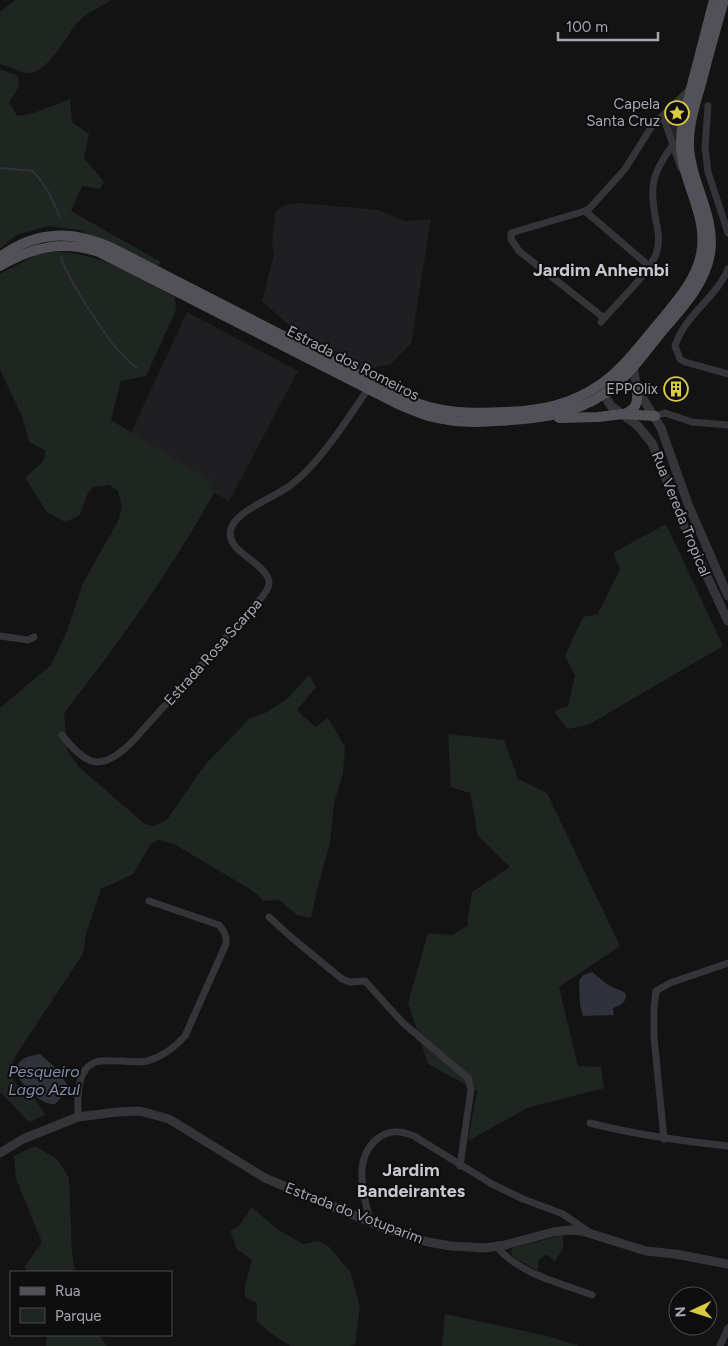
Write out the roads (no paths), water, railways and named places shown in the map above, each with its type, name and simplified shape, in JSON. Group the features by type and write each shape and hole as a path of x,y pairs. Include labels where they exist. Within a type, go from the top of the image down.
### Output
{"main road":[{"name":"Estrada dos Romeiros","path":"0,266 21,254 41,248 68,245 90,248 408,409 445,420 482,422 541,418 577,408 604,395 622,380 629,365 694,276 700,260 703,244 702,227 682,157 681,135 714,0"},
{"name":"Estrada dos Romeiros","path":"0,257 16,246 38,238 68,235 92,240 404,398 424,406 446,412 469,414 536,410 558,405 589,391 629,365 690,297 701,280 708,263 711,244 710,226 692,166 689,136 692,115 724,0"},
{"path":"623,414 636,406 638,402 637,390"},
{"path":"541,418 598,418 623,414 655,416"}],"street":[{"path":"672,146 659,164 654,175 654,209 658,246 654,259 602,320 519,251 510,235 512,232 585,211 625,169 647,132 691,89"},
{"path":"708,106 705,148 708,172 728,233"},
{"path":"663,116 672,146 687,178"},
{"path":"585,211 649,266"},
{"path":"728,269 722,281 682,330 675,346 680,359 685,362 728,374"},
{"path":"629,365 637,390"},
{"name":"Estrada Rosa Scarpa","path":"62,735 70,744 94,762 108,761 115,757 134,740 262,597 267,590 268,580 258,567 234,546 230,538 231,528 236,519 290,486 303,474 323,451 368,389"},
{"name":"Rua Vereda Tropical","path":"637,390 661,428 688,504 728,596"},
{"name":"Rua Vereda Tropical","path":"604,395 611,406 637,425 652,443 690,540 728,621"},
{"path":"655,416 665,413 692,422 728,426"},
{"path":"0,636 28,640 34,637"},
{"path":"78,1117 79,1084 90,1065 102,1062 154,1059 174,1047 185,1036 226,944 227,939 219,925 149,901"},
{"path":"269,917 342,979 350,982 365,981 403,1023 468,1078 471,1089 460,1166"},
{"path":"664,1138 654,1037 656,991 670,983 728,963"},
{"name":"Estrada do Votuparim","path":"0,1153 23,1138 78,1117 140,1111 160,1116 187,1130 265,1178 397,1233 440,1244 480,1248 497,1247 559,1230 570,1230 646,1250 728,1264"},
{"path":"590,1123 632,1134 728,1146"},
{"path":"370,1222 361,1170 363,1158 369,1147 378,1138 385,1134 401,1131 414,1136 460,1166 513,1195 563,1214 591,1234"},
{"path":"359,1217 366,1202"},
{"path":"497,1247 509,1258 527,1269 556,1282 592,1294"},
{"path":"720,1346 728,1328"}],"water":[{"path":"592,972 608,985 626,994 624,1002 613,1008 614,1015 583,1016 580,1005 579,981 583,975"},
{"name":"Pesqueiro Lago Azul","path":"40,1054 58,1070 68,1086 55,1104 49,1104 33,1094 20,1080 15,1071 24,1058"}],"waterway":[{"path":"0,168 33,171 49,193 60,218"},
{"path":"61,257 66,271 104,332 122,355 137,368"}],"place":[{"name":"Capela Santa Cruz","path":"677,113"},
{"name":"EPPOlix","path":"676,389"}],"district":[{"name":"Jardim Anhembi","path":"601,270"},
{"name":"Jardim Bandeirantes","path":"411,1180"}]}
